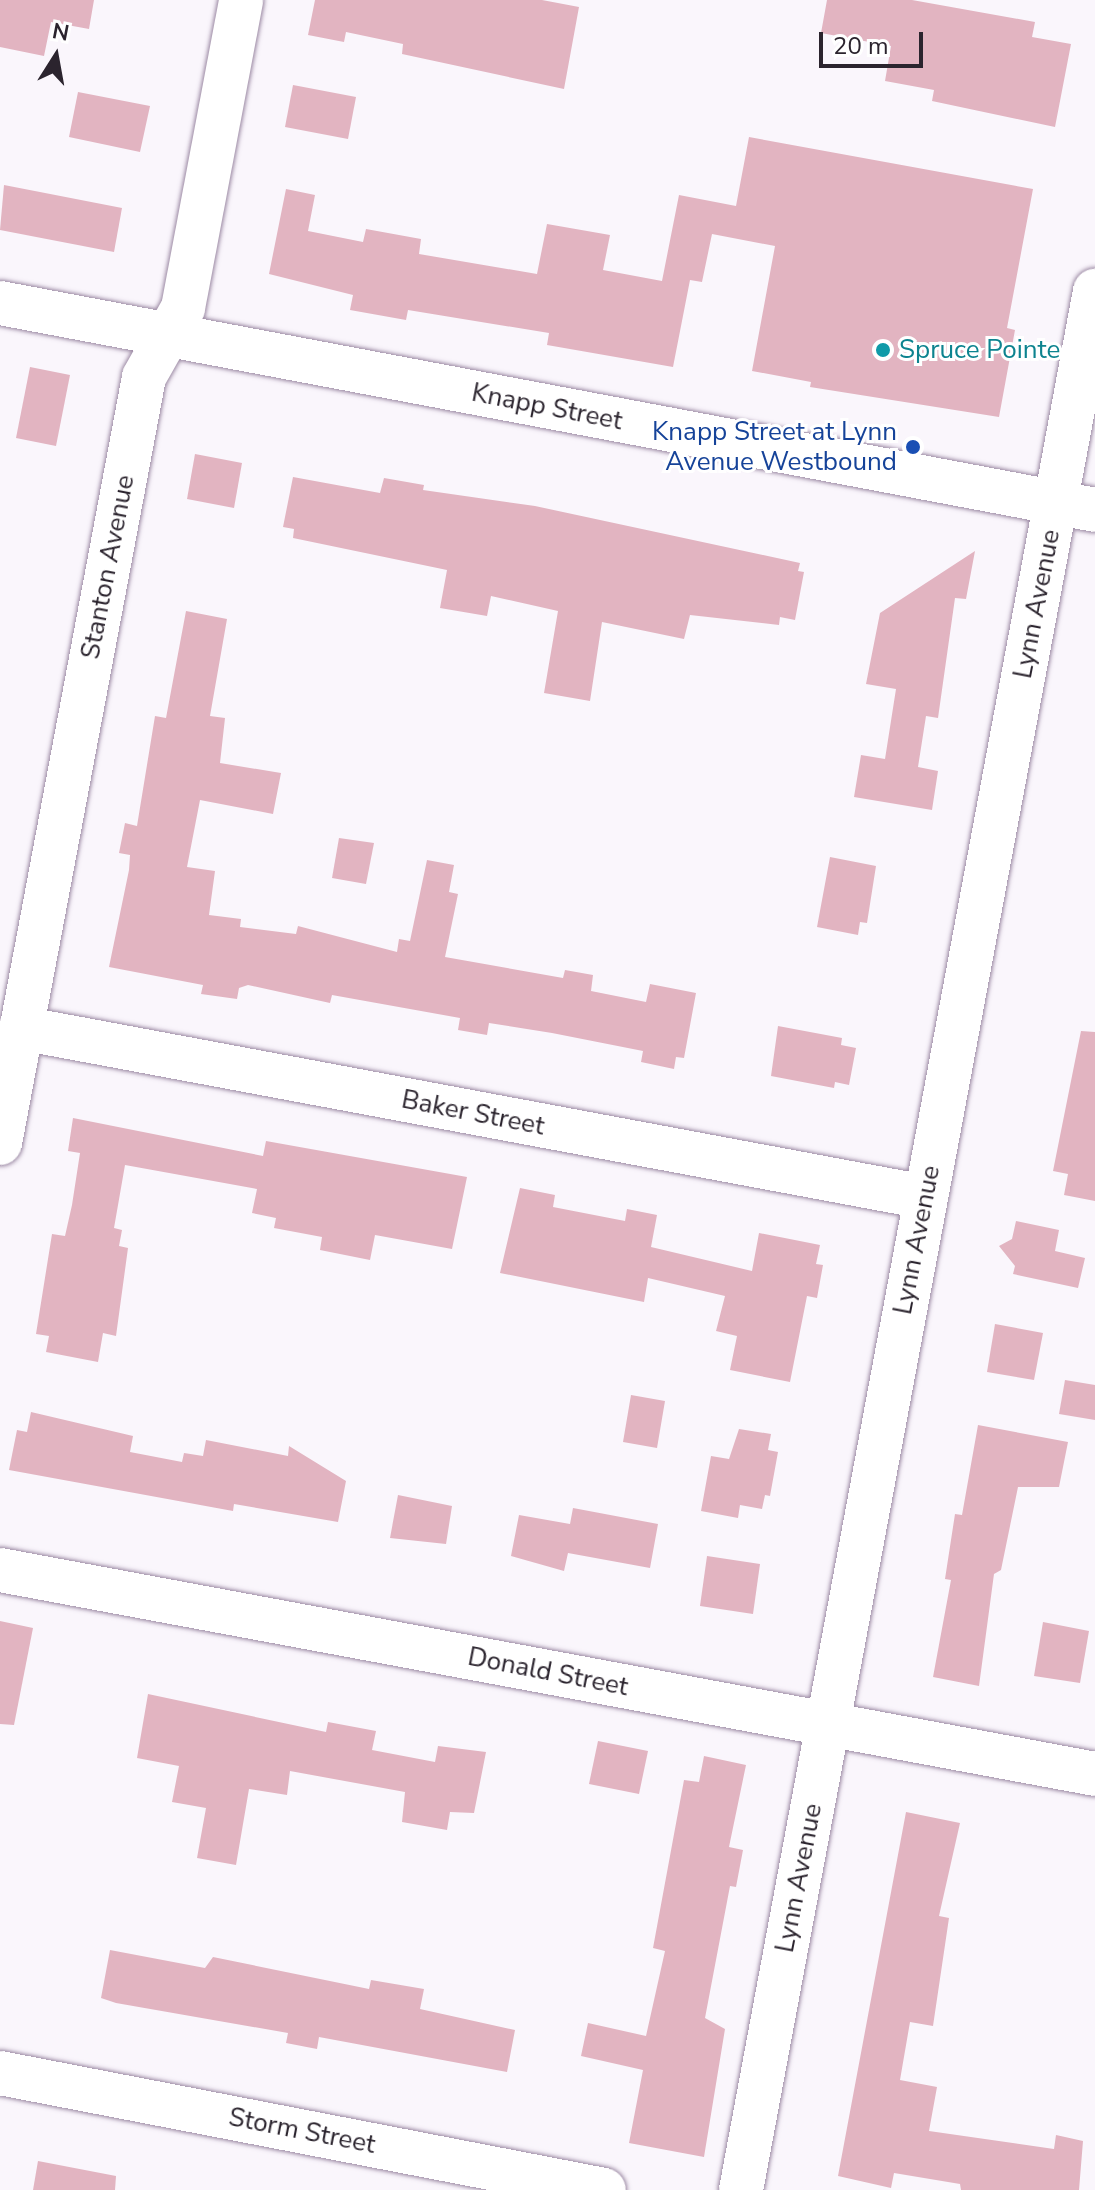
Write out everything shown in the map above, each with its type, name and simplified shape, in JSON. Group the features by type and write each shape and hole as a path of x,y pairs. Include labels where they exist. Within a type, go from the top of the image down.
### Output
{"street":[{"name":"Stanton Avenue","path":"0,1143 144,377 171,336 183,308 241,0"},
{"name":"Lynn Avenue","path":"741,2190 925,1197 1076,507 1095,291"},
{"name":"Knapp Street","path":"0,303 1076,507"},
{"name":"Baker Street","path":"21,1028 925,1197"},
{"name":"Donald Street","path":"0,1570 1095,1774"},
{"name":"Storm Street","path":"0,2073 604,2190"}],"building":[{"path":"0,0 94,0 89,29 51,22 44,56 0,47"},
{"path":"315,0 542,0 579,7 564,89 402,54 403,44 346,32 344,42 308,35"},
{"path":"827,0 912,0 1035,22 1032,37 1071,44 1055,127 932,101 934,90 885,81 891,46 821,33"},
{"path":"293,85 356,97 348,139 285,127"},
{"path":"78,92 150,106 140,152 69,137"},
{"path":"749,137 1033,189 1007,328 1015,330 999,417 810,387 811,382 752,371 775,246 712,234 702,282 690,280 673,367 547,345 549,333 408,310 406,320 350,310 353,295 269,274 286,189 315,195 308,231 363,242 366,229 421,239 419,254 537,274 547,224 610,235 603,270 662,281 679,195 736,206"},
{"path":"4,185 122,208 114,252 0,230"},
{"path":"30,367 70,375 56,446 16,438"},
{"path":"195,454 242,463 234,508 187,499"},
{"path":"293,477 380,493 384,478 424,485 423,490 535,506 800,563 798,571 804,572 795,620 780,617 779,625 690,615 684,639 602,622 590,701 544,693 558,611 491,596 487,616 440,608 447,570 293,538 294,529 283,527"},
{"path":"975,551 966,599 955,598 938,718 926,716 918,767 938,771 932,810 854,797 861,755 885,759 896,689 866,684 880,613"},
{"path":"186,611 227,619 210,716 225,718 220,763 281,773 273,814 200,800 187,867 215,871 209,915 241,919 240,927 296,934 298,926 397,952 399,939 410,941 427,860 454,865 449,892 458,894 445,957 563,978 565,970 593,975 591,991 646,1002 650,984 696,993 684,1058 676,1057 674,1069 641,1062 643,1051 552,1033 489,1023 487,1035 458,1030 460,1018 332,995 330,1003 248,985 239,988 237,999 201,994 203,985 109,967 129,870 130,855 119,853 125,823 137,826 155,716 166,718"},
{"path":"339,838 374,843 366,884 332,878"},
{"path":"830,857 876,866 867,923 860,922 858,935 817,927"},
{"path":"778,1026 842,1038 841,1045 856,1048 849,1085 835,1082 834,1088 771,1076"},
{"path":"1081,1031 1095,1032 1095,1201 1064,1195 1068,1174 1053,1171"},
{"path":"73,1118 263,1156 266,1141 467,1177 452,1249 375,1235 370,1260 320,1250 322,1237 274,1228 276,1218 252,1213 257,1189 125,1165 114,1228 122,1230 119,1246 128,1248 116,1336 103,1333 98,1362 46,1352 49,1336 36,1334 52,1234 65,1236 72,1205 80,1153 68,1151"},
{"path":"520,1188 555,1195 553,1207 625,1221 627,1209 657,1215 651,1247 752,1271 759,1233 820,1245 816,1264 823,1265 817,1298 807,1296 790,1382 730,1370 737,1336 716,1331 725,1296 648,1278 644,1302 500,1273"},
{"path":"1016,1221 1059,1230 1055,1251 1085,1258 1078,1288 1013,1274 1015,1266 999,1246 1012,1239"},
{"path":"995,1324 1043,1333 1034,1380 987,1372"},
{"path":"1065,1380 1095,1385 1095,1420 1059,1414"},
{"path":"631,1395 665,1401 657,1448 623,1442"},
{"path":"31,1412 133,1436 130,1452 182,1462 184,1453 203,1456 206,1440 288,1456 289,1446 346,1481 338,1522 234,1504 233,1511 9,1470 17,1430 27,1432"},
{"path":"978,1425 1068,1442 1059,1487 1018,1487 1001,1570 994,1574 979,1686 933,1677 951,1580 945,1579 955,1514 962,1515"},
{"path":"739,1429 771,1434 768,1450 778,1452 770,1496 765,1495 762,1509 740,1505 738,1518 701,1511 711,1456 729,1459"},
{"path":"398,1495 452,1506 446,1544 390,1538"},
{"path":"573,1508 658,1524 650,1568 568,1553 564,1571 511,1556 519,1515 570,1524"},
{"path":"707,1556 760,1564 753,1614 700,1606"},
{"path":"0,1621 33,1628 14,1725 0,1724"},
{"path":"1043,1622 1089,1631 1080,1683 1034,1676"},
{"path":"148,1694 326,1732 328,1722 376,1731 372,1750 435,1762 438,1746 486,1752 474,1813 450,1812 447,1830 402,1822 405,1792 290,1771 287,1795 249,1789 236,1865 197,1858 206,1808 172,1802 179,1766 137,1758"},
{"path":"598,1741 648,1751 639,1794 589,1784"},
{"path":"704,1756 746,1765 729,1847 743,1850 736,1887 730,1886 705,2018 725,2029 704,2157 629,2143 643,2070 581,2056 588,2023 646,2036 665,1951 653,1948 684,1780 699,1782"},
{"path":"906,1812 960,1823 939,1916 949,1918 933,2026 910,2022 900,2080 937,2087 929,2131 1054,2149 1056,2135 1083,2141 1079,2190 961,2190 960,2184 894,2173 891,2188 838,2176"},
{"path":"110,1950 205,1968 213,1957 369,1989 371,1980 424,1989 420,2009 515,2030 507,2072 319,2037 317,2049 286,2043 288,2033 116,2003 101,1998"},
{"path":"38,2161 116,2176 115,2190 33,2190"}],"place":[{"name":"Spruce Pointe","path":"883,350"},
{"name":"Knapp Street at Lynn Avenue Westbound","path":"913,447"}]}
